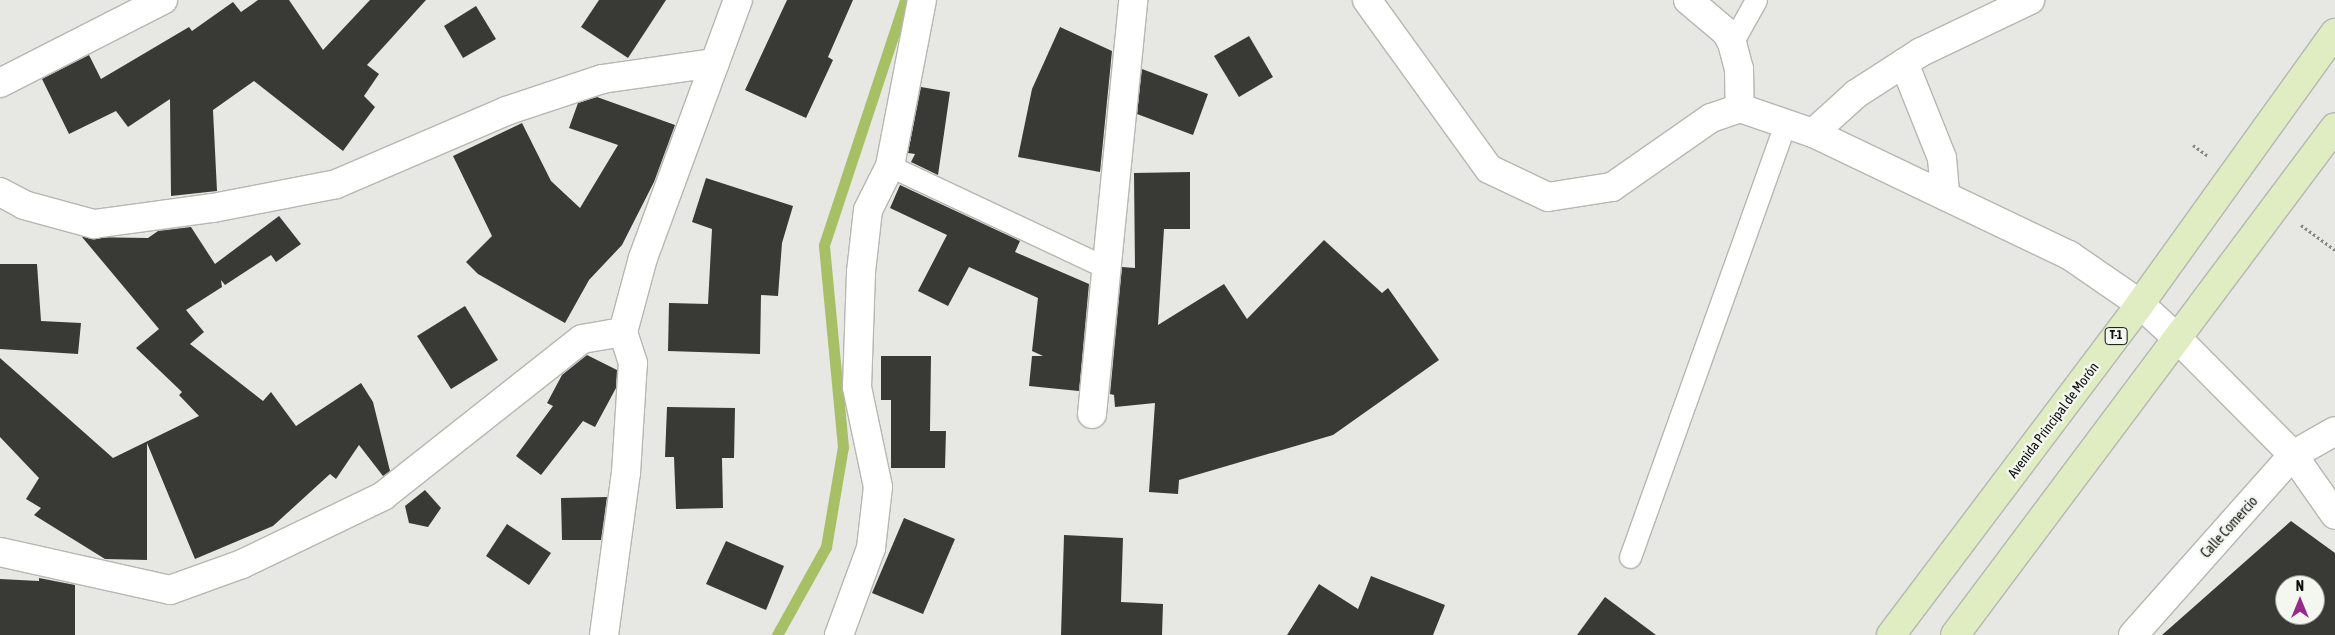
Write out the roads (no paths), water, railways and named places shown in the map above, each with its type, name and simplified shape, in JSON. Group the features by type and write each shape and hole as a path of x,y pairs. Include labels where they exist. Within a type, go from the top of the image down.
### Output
{"main road":[{"name":"Avenida Principal de Morón","path":"1891,635 2140,304 2335,33"},
{"path":"1955,635 2335,127"}],"street":[{"path":"0,82 163,0"},
{"path":"604,635 626,473 633,364 623,332 643,258 738,0"},
{"path":"839,635 871,548 878,487 858,388 858,334 868,210 890,166 922,0"},
{"path":"1092,414 1105,267 1133,0"},
{"path":"1367,0 1489,169 1548,197 1612,187 1711,118 1740,108 1813,133 2069,255 2140,304 2178,339 2294,455 2335,515"},
{"path":"1688,0 1726,32 1732,43 1739,69 1740,108"},
{"path":"1813,133 1856,94 1904,63 2030,0"},
{"path":"0,192 24,206 94,224 213,208 336,184 506,111 602,79 715,63"},
{"path":"1904,63 1942,158 1945,196"},
{"path":"0,552 170,590 242,564 383,496 582,339 623,332"},
{"name":"Calle Comercio","path":"2133,635 2294,455 2335,431"}],"lane":[{"path":"1732,43 1756,0"},
{"path":"1630,557 1785,123"},
{"path":"890,166 1105,267"}],"waterway":[{"path":"777,635 826,547 843,447 824,245 905,0"}]}
